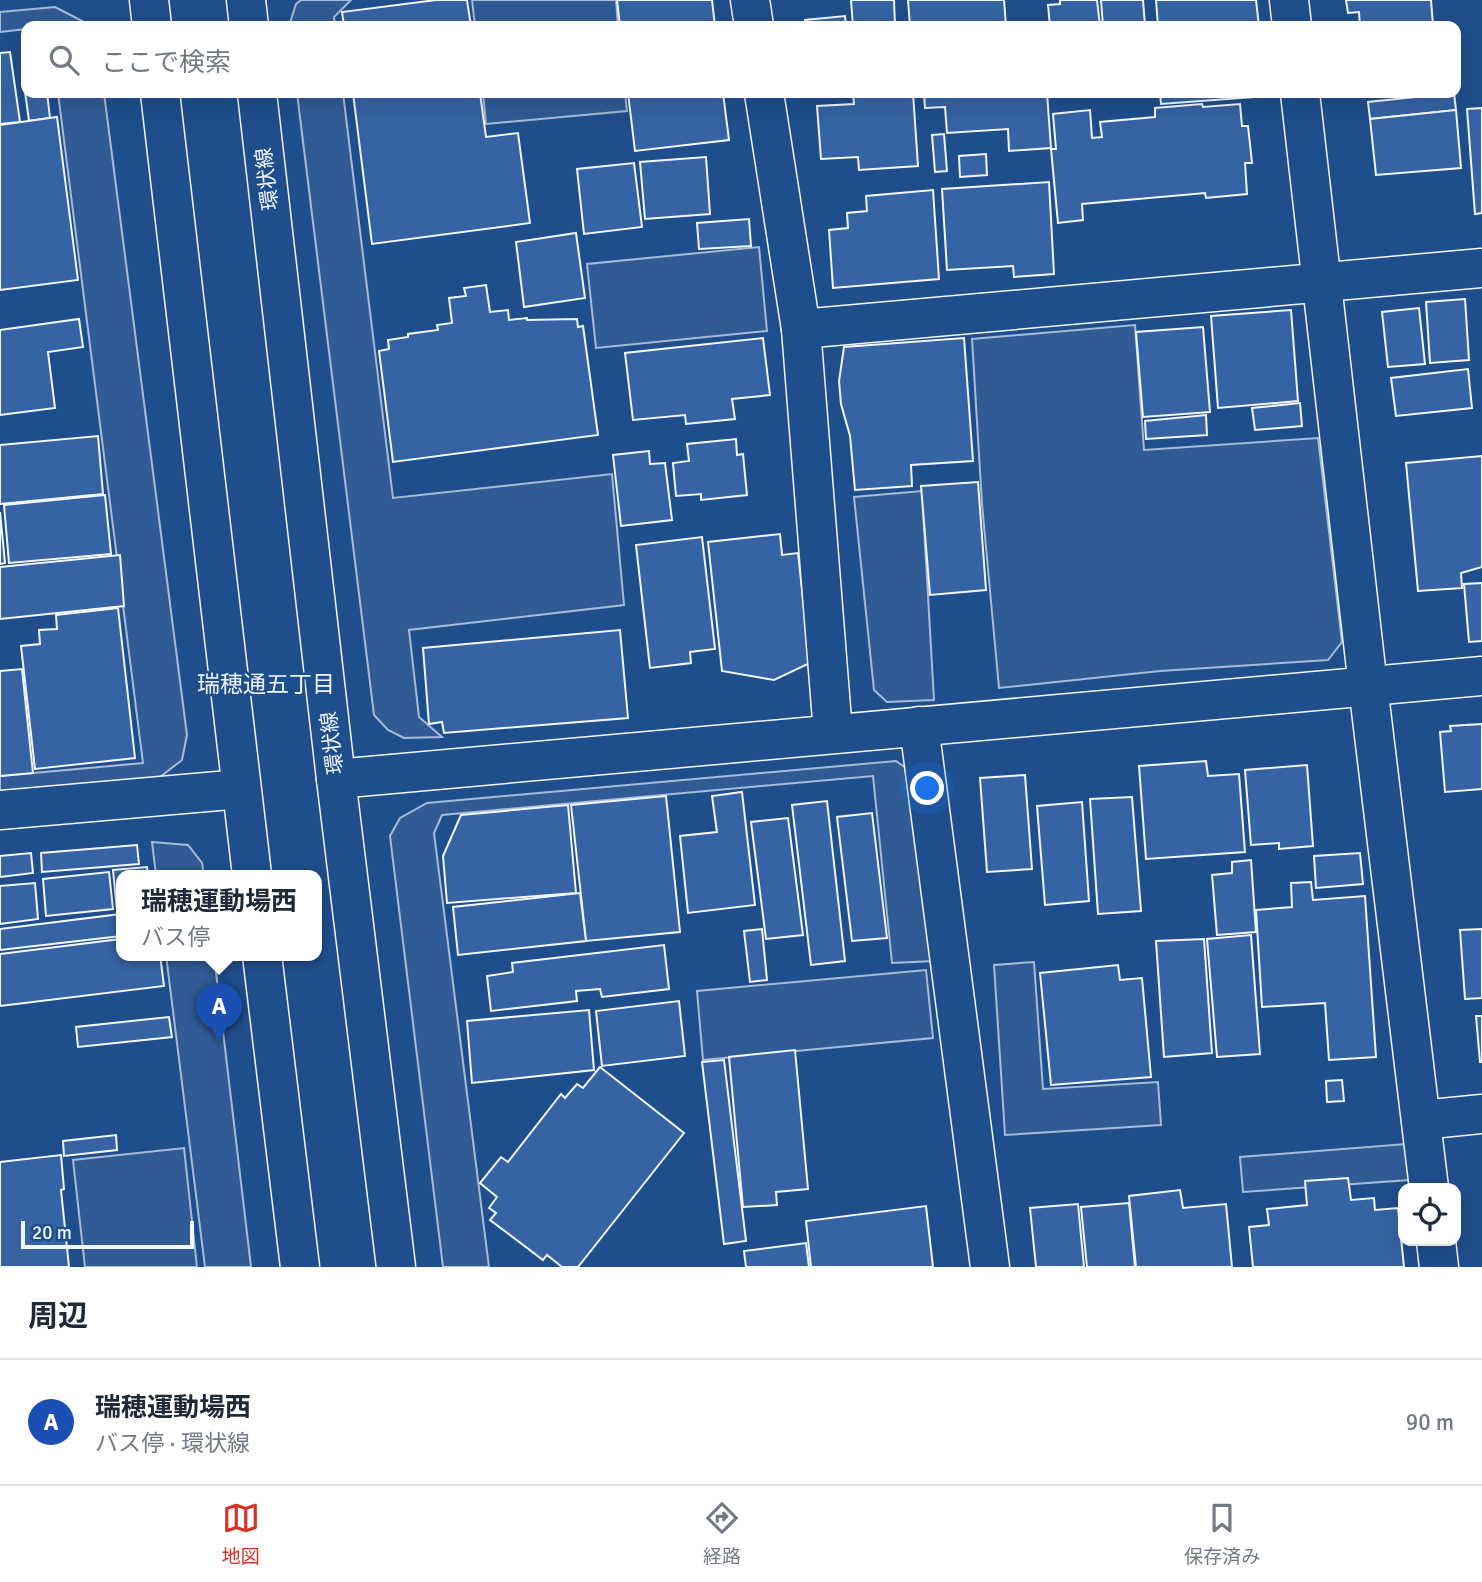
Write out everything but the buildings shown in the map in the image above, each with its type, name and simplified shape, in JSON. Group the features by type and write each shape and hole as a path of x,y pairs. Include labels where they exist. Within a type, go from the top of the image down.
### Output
{"street":[{"path":"149,0 151,21"},
{"path":"246,0 248,21"},
{"path":"750,0 753,21"},
{"path":"1289,0 1291,21"},
{"path":"161,98 251,870"},
{"name":"環状線","path":"258,98 336,779 396,1267"},
{"path":"765,98 801,329 833,733"},
{"path":"1301,98 1428,1183"},
{"path":"801,329 1482,268"},
{"path":"336,779 1482,676"},
{"path":"919,726 990,1267"},
{"path":"0,810 241,789"},
{"path":"263,961 300,1267"},
{"path":"1421,1120 1482,1114"},
{"path":"1437,1246 1439,1267"}],"shaded area":[{"path":"301,0 351,0 334,17 334,21 291,21 296,4"},
{"path":"472,0 616,0 618,21 474,21"},
{"path":"55,7 82,21 21,21 21,30 0,32 0,12"},
{"path":"59,98 105,98 187,735 182,760 156,780 0,795 0,776 143,763"},
{"path":"298,98 344,98 393,498 612,474 624,605 409,630 419,717 442,737 404,738 388,730 374,715"},
{"path":"483,98 626,98 627,111 486,124"},
{"path":"759,247 767,331 596,348 587,264"},
{"path":"1135,325 1144,450 1318,438 1342,642 1328,660 1160,671 999,688 982,504 972,339"},
{"path":"922,491 934,700 887,702 874,690 854,497"},
{"path":"896,761 906,768 935,961 892,963 873,776 442,815 434,833 489,1267 443,1267 390,836 400,818 427,803"},
{"path":"152,842 188,845 202,863 203,870 155,870"},
{"path":"167,961 215,961 251,1267 205,1267"},
{"path":"1034,962 1043,1089 1158,1082 1161,1125 1005,1135 994,965"},
{"path":"926,970 933,1038 703,1060 697,991"},
{"path":"1406,1144 1409,1180 1243,1192 1240,1157"},
{"path":"184,1148 197,1267 85,1267 73,1160"}],"place":[{"name":"瑞穂運動場西","path":"219,1041"}],"district":[{"name":"瑞穂通五丁目","path":"266,684"}]}
